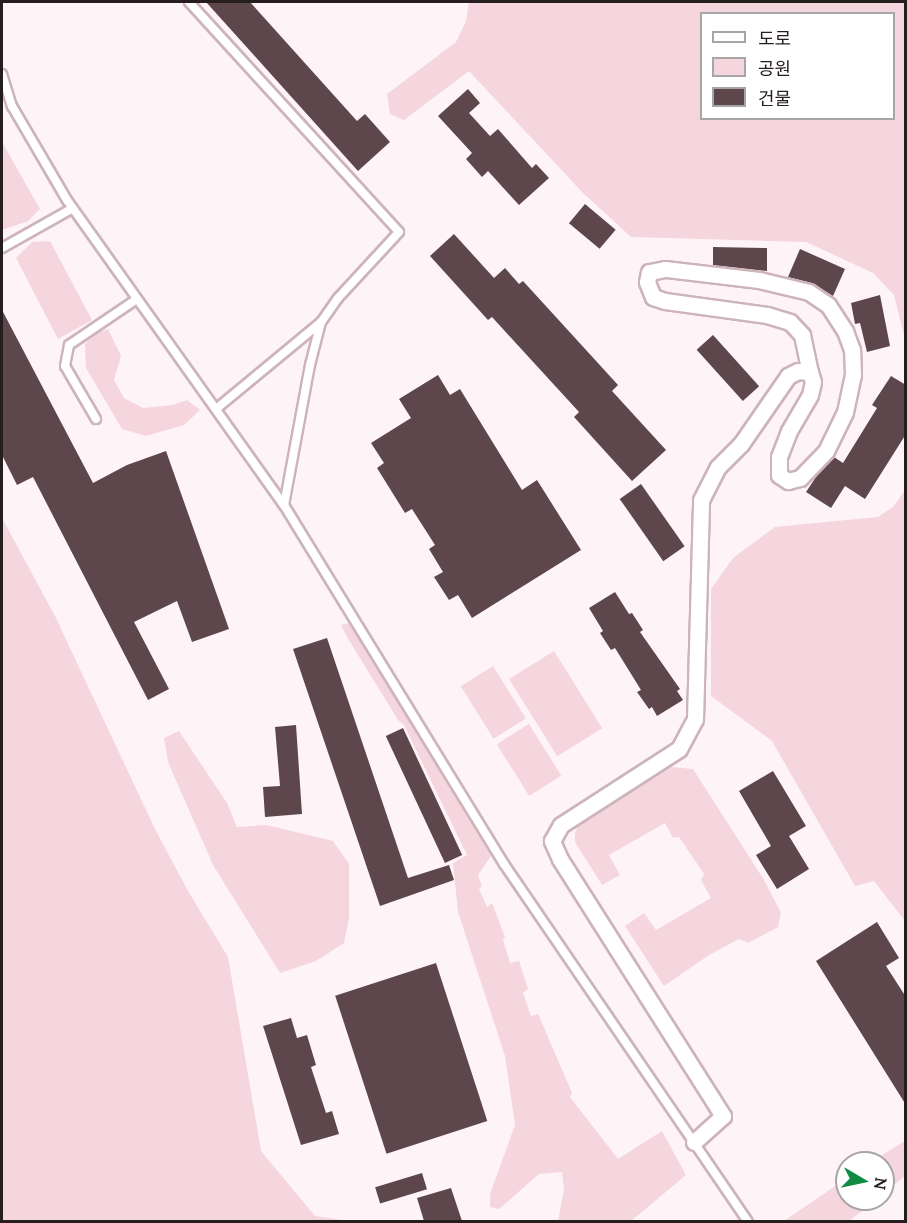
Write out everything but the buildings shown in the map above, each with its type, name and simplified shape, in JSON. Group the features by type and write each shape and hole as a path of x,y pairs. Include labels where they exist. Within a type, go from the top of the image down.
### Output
{"street":[{"path":"665,268 759,280 809,292 828,305 845,331 852,350 853,375 845,412 826,451 800,478 788,481 779,475 779,457 789,431 810,395 813,382 810,372 802,335 790,322 767,315 665,301 653,297 647,282 649,273 665,268"},
{"path":"694,1142 723,1116 566,869 552,841 561,825 679,749 695,720 700,500 718,467 741,444 788,376 798,372 810,372"}],"lane":[{"path":"189,2 399,232 338,298 321,322 216,409"},
{"path":"2,74 12,106 74,208 284,505 504,864 748,1221"},
{"path":"2,248 74,208"},
{"path":"96,419 65,366 69,345 96,324 137,299"},
{"path":"284,505 310,365 321,322"}],"green space":[{"path":"469,2 905,2 905,339 894,295 873,273 806,242 631,237 582,192 469,71 404,120 390,114 387,94 456,42 466,21"},
{"path":"2,142 40,209 28,221 2,230"},
{"path":"50,241 92,320 58,339 16,258 32,242"},
{"path":"108,329 121,356 114,380 124,398 143,408 173,405 187,400 200,410 184,425 146,436 122,429 86,368 85,344 96,333"},
{"path":"905,490 905,921 874,881 855,886 772,741 711,696 711,589 733,558 775,527 878,517 894,506"},
{"path":"2,518 55,616 155,829 188,891 228,957 261,1151 315,1216 348,1221 2,1221"},
{"path":"349,623 491,856 478,875 482,886 479,889 487,907 492,903 505,937 503,940 510,963 519,961 528,989 523,993 531,1016 538,1014 572,1093 570,1097 618,1159 662,1131 686,1175 631,1221 558,1221 564,1190 562,1172 539,1174 499,1209 490,1207 490,1194 515,1125 505,1056 458,912 453,863 467,855 404,725 398,720 341,625"},
{"path":"554,651 602,728 557,756 509,679"},
{"path":"493,666 526,719 494,739 461,686"},
{"path":"529,724 561,776 529,796 497,744"},
{"path":"179,731 227,803 237,827 266,825 333,841 349,864 349,918 344,943 316,961 280,973 213,865 168,762 164,738"},
{"path":"671,767 693,769 764,880 781,913 778,927 748,943 739,939 709,955 664,986 625,926 644,913 656,930 711,898 701,880 704,874 679,837 673,838 665,823 609,855 620,875 602,885 575,842 575,833 578,826"},
{"path":"905,1141 905,1176 895,1184 895,1151 889,1151"},
{"path":"835,1186 835,1211 862,1211 849,1221 784,1221"}]}
